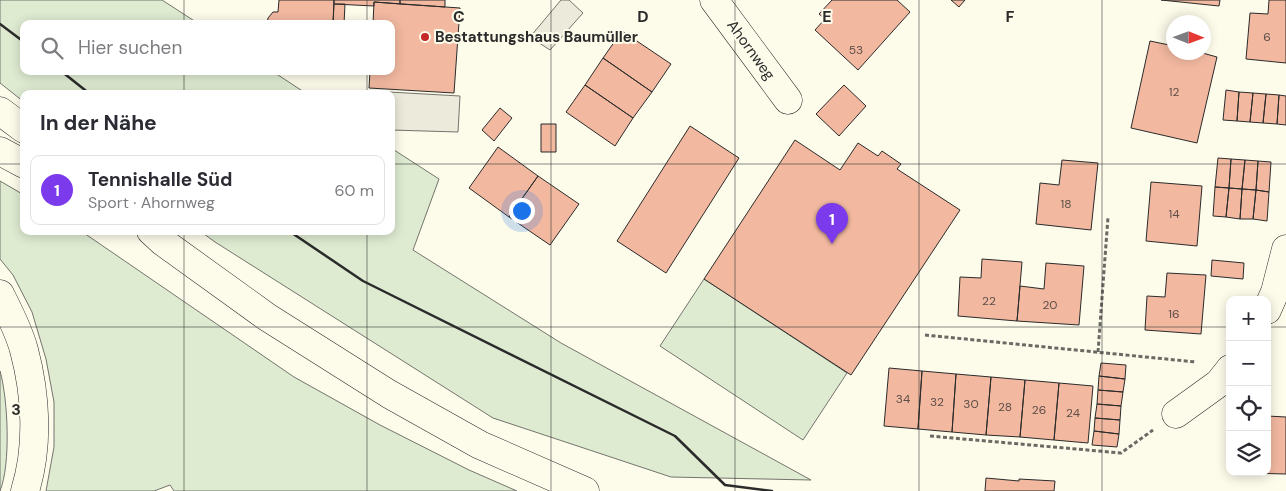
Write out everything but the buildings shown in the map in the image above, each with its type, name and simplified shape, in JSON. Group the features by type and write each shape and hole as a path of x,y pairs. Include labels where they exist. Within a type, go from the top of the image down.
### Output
{"main road":[{"name":"Ahornweg","path":"714,0 788,100"},
{"path":"0,111 20,126"},
{"path":"0,151 20,162"},
{"path":"152,235 267,317 389,394 480,445 585,491"},
{"path":"1271,302 1276,292 1286,250"},
{"path":"0,294 12,318 24,350 31,383 34,417 33,451 25,491"},
{"path":"1176,414 1219,383 1226,374"}],"path":[{"path":"1098,352 1108,217"},
{"path":"925,335 1202,362"},
{"path":"930,436 1121,453 1176,414"}],"green space":[{"path":"0,0 162,0 193,20 20,20 20,75 278,75 301,90 20,90 20,99 0,83"},
{"path":"395,151 439,179 413,250 561,343 811,480 671,477 493,418 205,235 395,235"},
{"path":"0,181 20,193 20,235 87,235 294,377 380,425 469,470 517,491 174,491 170,485 154,491 46,491 54,447 54,402 46,359 32,312 13,275 0,259"},
{"path":"704,279 847,373 803,440 660,346"},
{"path":"0,371 5,398 7,449 6,465 0,491"}],"shaded area":[{"path":"561,0 569,0 583,13 550,50 530,37"},
{"path":"395,92 460,96 458,132 395,130"}],"wall":[{"path":"0,24 20,39"},
{"path":"66,75 85,90"},
{"path":"295,235 363,281 675,436 725,485 772,491"}],"place":[{"name":"Bestattungshaus Baumüller","path":"425,37"},
{"name":"Tennishalle Süd","path":"832,244"}]}
